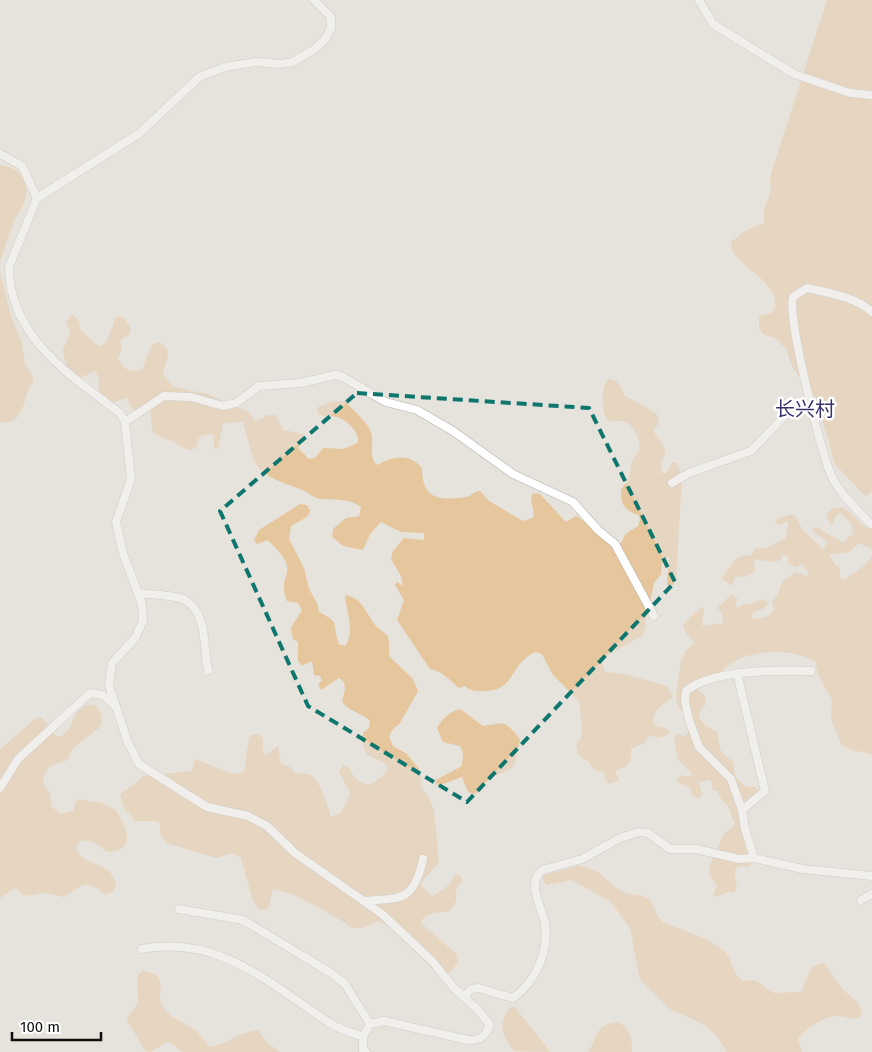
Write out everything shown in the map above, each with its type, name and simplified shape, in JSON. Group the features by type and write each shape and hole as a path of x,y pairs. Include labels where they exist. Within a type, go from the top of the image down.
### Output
{"street":[{"path":"314,0 330,17 330,28 326,38 315,49 292,62 280,64 256,62 225,67 200,77 140,133 37,198 9,267 9,278 18,311 34,341 58,365 120,414 125,422 130,479 116,522 123,553 139,593 143,621 136,638 112,663 109,684 128,743 139,764 154,776 207,806 248,816 267,826 295,853 382,914 432,960 490,1025 486,1035 478,1040 468,1040 384,1021 370,1024 363,1037 364,1050 366,1052"},
{"path":"699,0 714,24 794,74 850,93 872,94"},
{"path":"0,154 22,166 37,198"},
{"path":"872,312 865,306 848,298 807,288 793,297 791,304 792,323 812,406 832,476 857,510 872,525"},
{"path":"125,422 164,396 191,397 224,406 236,403 259,386 300,383 335,375 341,376 386,402 417,410 453,431 513,474 572,502 582,509 598,530 615,544 654,616"},
{"path":"672,483 689,473 751,451 796,404 812,406"},
{"path":"139,593 184,599 196,610 204,633 208,670"},
{"path":"754,858 744,829 742,810 731,779 699,747 685,702 686,691 693,684 737,673 769,669 811,671"},
{"path":"737,673 765,791 742,810"},
{"path":"0,788 18,759 90,693 103,695 116,707"},
{"path":"464,997 471,989 478,988 513,998 531,981 542,958 545,925 536,896 535,880 543,870 582,859 620,838 639,832 648,833 670,849 696,850 739,860 754,858 803,869 872,876"},
{"path":"363,901 402,898 411,889 419,876 423,859"},
{"path":"861,900 872,894"},
{"path":"179,909 244,920 331,973 345,984 370,1024"},
{"path":"142,949 157,946 220,954 242,964 327,1022 363,1037"}],"highlighted area":[{"path":"357,393 589,408 675,582 467,802 308,706 220,511"}],"shaded area":[{"path":"827,0 872,0 872,483 871,493 865,496 835,464 816,398 792,367 786,348 775,338 763,334 759,328 759,316 771,313 775,309 775,299 771,290 736,256 731,248 732,241 748,229 764,224 764,210 771,191 770,177"},
{"path":"0,165 12,168 22,176 26,193 0,261"},
{"path":"0,273 11,316 22,344 25,364 34,379 30,385 23,408 15,419 8,422 0,422"},
{"path":"72,315 78,319 81,331 101,346 107,341 116,317 123,317 130,327 130,333 120,341 122,347 118,359 125,368 131,371 142,369 152,345 158,342 167,348 168,356 163,375 174,387 207,394 248,412 256,421 268,415 276,415 283,430 303,434 305,437 298,448 309,459 315,458 323,448 344,449 358,443 355,431 345,421 337,417 320,415 318,413 318,407 332,402 345,401 363,420 371,432 372,455 375,462 378,465 395,458 412,460 422,468 425,486 434,496 448,499 468,496 480,491 489,501 523,521 533,518 532,496 533,493 540,494 566,522 576,516 595,530 612,548 622,542 626,534 638,526 640,519 638,515 629,511 624,506 621,490 630,475 631,462 639,452 638,438 630,425 620,421 608,421 604,412 603,394 606,383 608,379 617,382 624,395 657,414 659,424 653,430 665,448 661,471 663,474 667,472 673,462 677,463 682,477 676,580 673,585 667,585 669,556 662,563 661,574 654,583 643,635 604,657 602,663 605,672 625,674 667,686 673,697 657,709 653,719 655,726 670,731 668,735 658,738 649,735 644,743 631,749 631,760 625,767 615,771 619,780 611,784 606,782 605,773 595,770 588,761 578,755 576,744 582,736 580,705 577,699 553,675 542,654 536,652 527,657 508,682 494,690 475,691 465,686 459,688 443,674 430,669 397,620 404,600 395,585 397,582 403,586 401,576 391,559 393,551 404,538 424,540 424,533 401,532 381,522 370,534 363,550 343,546 332,537 333,529 346,518 359,516 361,507 346,501 317,498 264,473 254,460 243,422 223,423 218,449 214,448 214,434 202,435 198,439 196,448 190,450 154,433 150,409 145,404 134,411 127,398 113,402 98,392 99,378 94,371 81,378 66,366 63,350 70,333 66,321"},
{"path":"300,504 307,505 310,511 307,517 291,526 289,539 304,568 309,589 317,603 319,612 331,619 335,625 339,644 345,646 350,634 350,621 345,595 361,603 377,627 387,635 390,657 413,679 418,691 400,723 393,729 389,737 393,746 407,754 419,769 422,788 429,798 434,811 439,863 423,880 421,885 433,896 449,885 455,875 460,876 463,880 456,890 456,901 450,911 429,914 421,923 456,954 458,962 450,973 434,970 387,925 377,921 362,928 352,928 314,904 290,894 273,890 268,909 259,910 253,901 241,858 232,853 217,858 166,843 160,834 160,823 155,821 134,821 132,816 124,809 120,795 143,776 192,771 195,759 232,774 244,772 249,739 251,735 257,734 263,738 263,752 266,755 278,746 281,764 290,767 296,773 312,776 320,786 331,817 342,812 350,793 339,771 343,765 348,767 362,783 370,785 385,774 388,768 384,763 366,754 362,741 363,733 369,728 370,721 348,708 342,702 345,689 344,682 339,678 321,690 318,684 322,681 320,676 314,675 312,661 302,666 298,661 298,642 293,639 291,628 302,610 298,603 287,601 284,589 287,570 286,563 268,540 257,544 254,540 259,530"},
{"path":"840,507 850,512 864,526 872,529 872,549 859,543 848,553 829,554 835,565 840,568 840,577 845,580 866,564 872,555 872,754 852,750 841,744 831,719 832,700 818,675 815,661 805,657 782,652 756,654 745,657 725,668 716,681 697,686 698,691 704,694 706,704 700,711 699,718 705,725 717,732 721,752 733,762 735,774 740,782 747,787 756,787 759,792 737,809 750,855 751,866 739,866 736,868 737,887 734,893 727,892 716,897 713,894 717,886 709,873 709,868 723,835 735,825 728,806 719,796 718,790 713,791 711,780 699,782 702,795 699,799 692,796 691,789 677,781 680,775 690,777 692,773 678,760 674,739 676,734 685,736 688,733 683,712 678,707 676,695 681,662 686,650 695,643 686,633 683,624 701,607 704,608 702,626 723,623 722,613 717,608 732,594 738,599 735,605 737,608 762,599 769,602 765,608 753,612 752,618 758,619 770,615 774,609 772,601 778,594 782,582 795,572 807,576 809,572 801,564 796,567 788,564 788,556 782,555 782,559 776,561 754,559 755,571 747,576 735,577 732,586 721,578 736,559 751,555 756,548 766,548 786,538 788,521 779,525 775,521 788,515 795,515 802,529 822,549 828,543 815,533 813,528 817,527 843,543 853,533 852,525 841,513 837,514 833,523 830,524 826,514 833,508"},
{"path":"87,705 95,705 101,715 102,722 98,728 78,744 68,760 48,769 43,783 50,793 51,806 60,814 73,811 77,799 102,803 116,810 126,830 126,843 123,847 117,851 108,852 91,841 84,841 79,842 76,848 85,859 109,872 114,878 116,887 112,892 105,895 93,886 85,885 65,897 45,893 24,895 16,888 0,898 0,749 35,719 40,717 59,737 68,730 78,711"},
{"path":"460,709 483,726 507,725 520,739 514,766 486,782 481,792 472,794 467,791 462,777 438,786 435,784 436,780 462,766 463,753 460,746 443,742 437,728 447,716"},
{"path":"579,865 597,872 624,893 647,898 653,904 663,922 712,942 728,955 736,974 743,981 755,980 773,993 801,992 812,967 825,964 844,991 859,1003 862,1015 856,1019 836,1016 815,1024 798,1039 802,1052 727,1052 719,1039 707,1026 670,1009 640,980 630,928 610,901 571,880 547,885 543,881 543,876"},
{"path":"143,971 152,973 160,980 160,996 163,1007 174,1018 195,1030 210,1047 245,1033 258,1030 266,1042 280,1052 183,1052 170,1042 166,1042 151,1052 145,1051 127,1020 137,1003 138,974"},
{"path":"515,1007 550,1052 514,1051 504,1035 503,1020 509,1008"},
{"path":"619,1022 630,1035 632,1052 588,1052 602,1028 611,1023"}],"district":[{"name":"长兴村","path":"805,409"}]}
